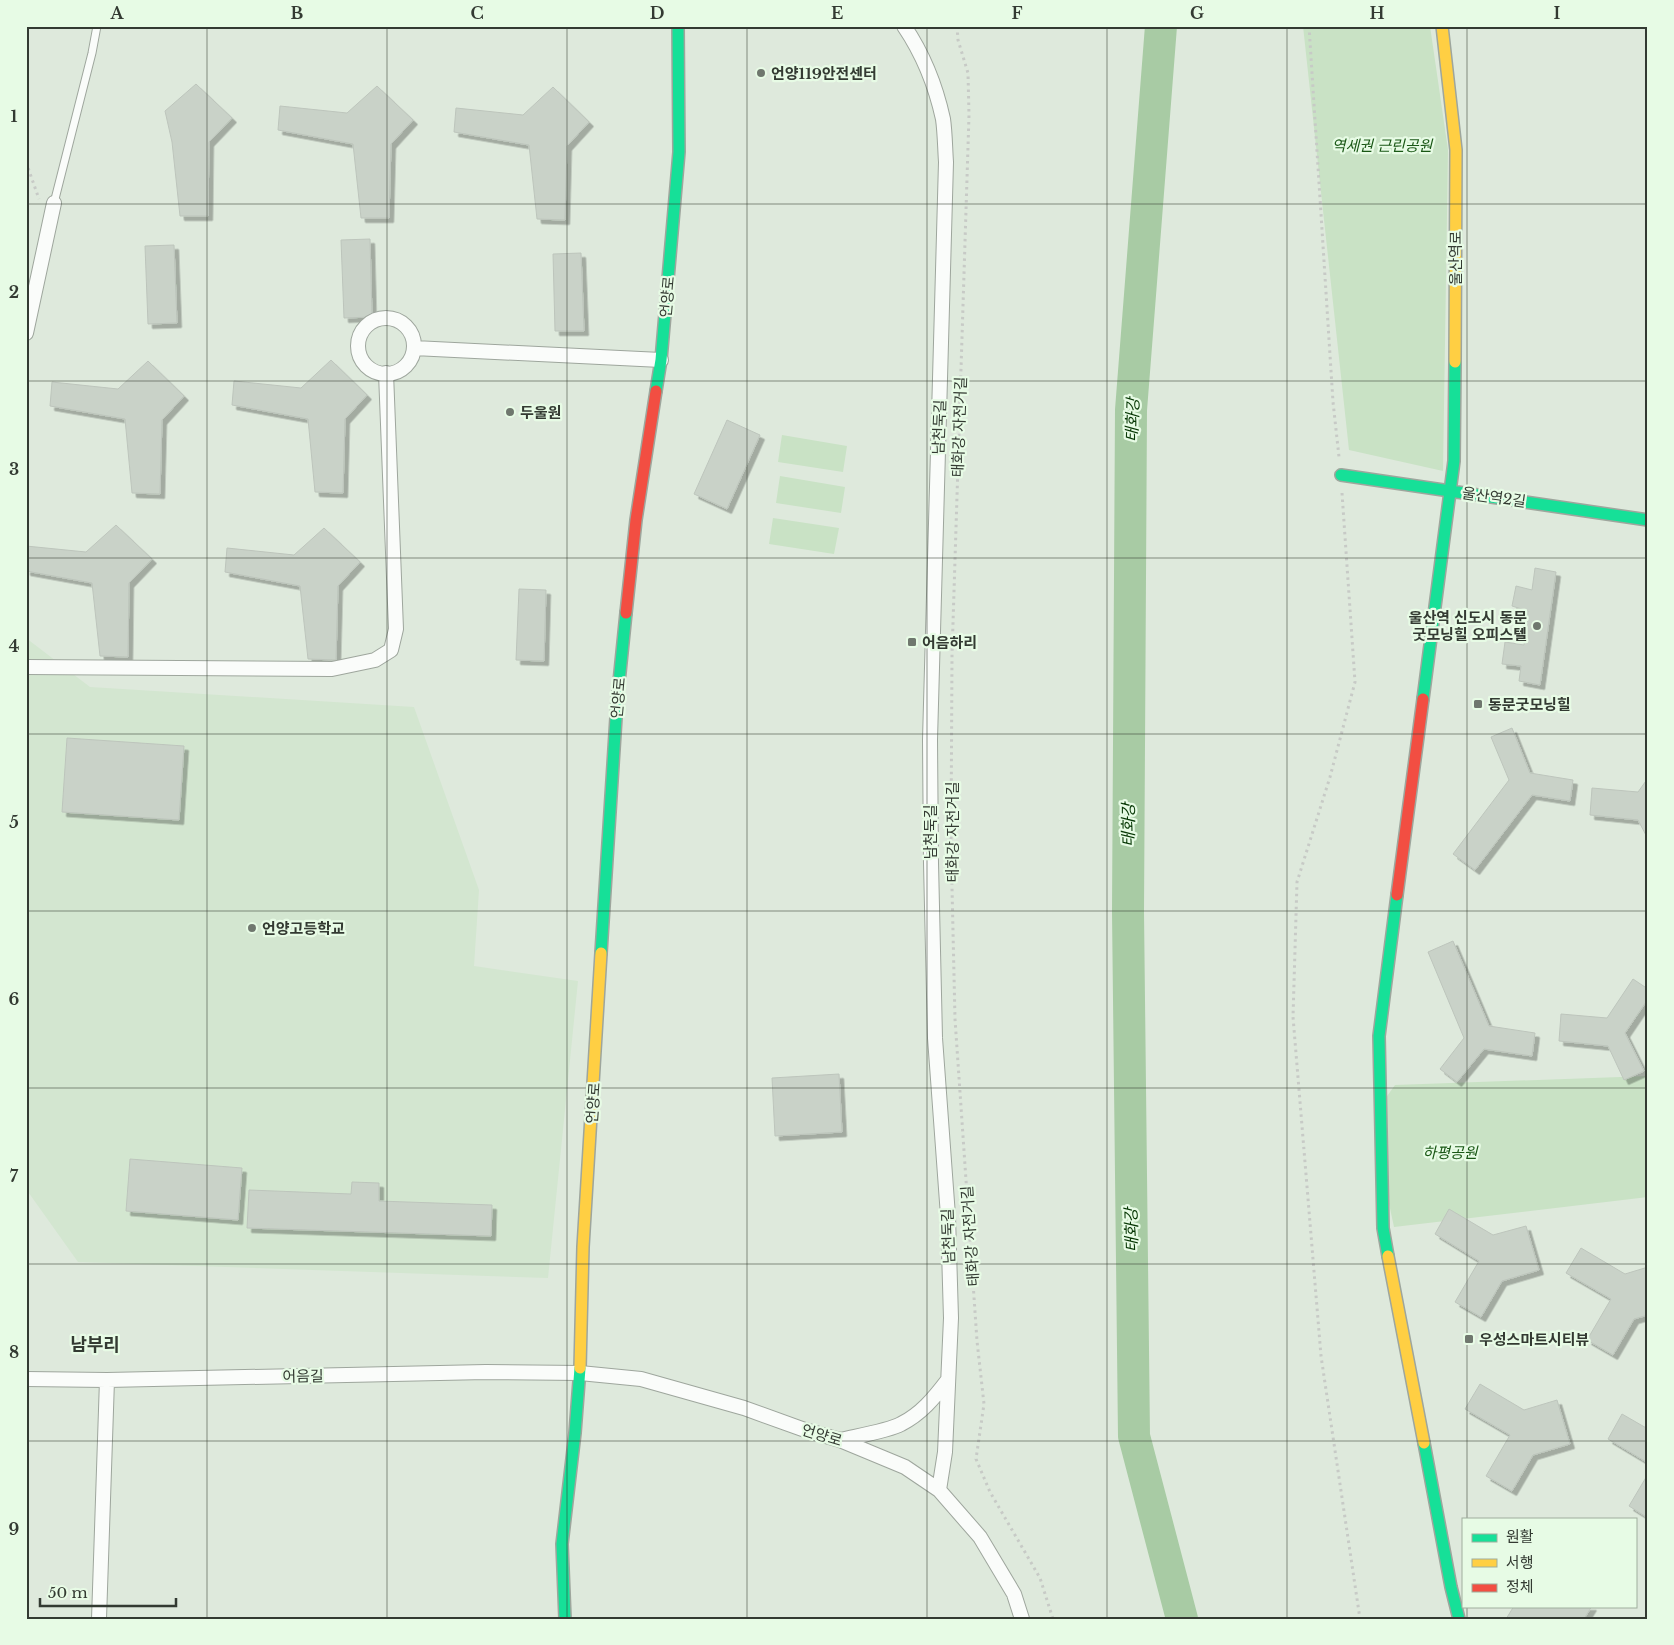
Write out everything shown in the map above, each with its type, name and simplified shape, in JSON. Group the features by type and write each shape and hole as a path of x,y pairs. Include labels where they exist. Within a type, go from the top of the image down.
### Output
{"street":[{"name":"언양로","path":"565,1619 562,1544 580,1373 583,1248 617,702 636,520 661,360 679,152 678,26"},
{"name":"남천둑길","path":"904,26 912,37 926,65 937,95 943,121 946,162 930,740 930,863 935,1038 948,1216 952,1318 947,1381 945,1452 939,1490"},
{"name":"울산역로","path":"1442,26 1456,150 1454,461 1379,1036 1383,1228 1451,1587 1459,1619"},
{"path":"26,333 53,207"},
{"path":"387,318 396,319 410,330 414,348 412,357 407,364 400,370 386,373 372,370 365,364 359,346 364,329 370,323 378,319 387,318"},
{"path":"414,348 661,360"},
{"path":"26,667 332,668 374,660 391,650 396,629 386,373"},
{"name":"울산역2길","path":"1341,475 1648,520"},
{"name":"어음길","path":"26,1379 107,1380 477,1372 580,1373"},
{"name":"언양로","path":"580,1373 642,1379 744,1408 805,1430 840,1440 905,1467 939,1490"},
{"path":"99,1619 107,1380"},
{"path":"840,1440 900,1425 932,1402 947,1381"},
{"path":"939,1490 980,1536 1014,1594 1022,1619"}],"lane":[{"path":"53,207 92,53 97,26"}],"path":[{"name":"태화강 자전거길","path":"958,26 958,40 968,73 969,115 952,655 952,852 955,1019 977,1341 984,1404 976,1459 990,1492 1040,1578 1053,1619"},
{"path":"1309,26 1333,402 1341,475 1355,682 1330,777 1296,882 1293,1017 1321,1356 1360,1619"},
{"path":"26,162 43,208 53,207"}],"shaded area":[{"name":"언양고등학교","path":"26,638 90,687 414,707 479,890 474,966 578,981 548,1278 78,1262 26,1189"}],"green space":[{"name":"역세권 근린공원","path":"1303,26 1430,26 1448,150 1443,471 1349,450"},
{"path":"782,435 847,446 843,472 778,462"},
{"path":"780,476 845,487 841,513 776,503"},
{"path":"773,518 839,528 834,554 769,544"},
{"name":"하평공원","path":"1648,1076 1648,1197 1394,1227 1382,1171 1380,1106 1395,1085"}],"building":[{"path":"196,84 232,118 209,142 208,216 180,216 172,142 165,111"},
{"path":"377,86 413,120 391,144 389,218 361,218 353,144 278,130 280,106 347,113"},
{"path":"553,87 589,122 567,146 565,220 537,219 529,145 454,132 456,108 523,115"},
{"path":"370,239 372,317 344,318 341,240"},
{"path":"174,245 177,323 148,324 145,246"},
{"path":"581,253 584,331 555,331 553,254"},
{"path":"331,360 367,395 345,419 343,493 315,492 308,419 232,405 234,381 301,388"},
{"path":"148,361 184,396 162,420 160,494 132,493 125,419 50,406 52,382 118,389"},
{"path":"727,420 760,435 727,509 694,494"},
{"path":"116,525 152,559 129,583 128,657 100,656 92,583 26,571 26,546 86,552"},
{"path":"324,528 360,562 338,586 336,660 308,659 300,586 225,572 227,548 294,555"},
{"name":"울산역 신도시 동문 굿모닝힐 오피스텔","path":"1535,568 1556,572 1540,685 1519,681 1521,666 1502,664 1505,642 1524,645 1528,611 1512,606 1516,586 1532,590"},
{"path":"519,589 546,590 544,661 516,660"},
{"path":"1512,728 1530,773 1573,780 1570,801 1532,795 1475,870 1453,854 1509,780 1491,737"},
{"path":"67,738 184,746 179,820 62,812"},
{"path":"1648,778 1648,839 1638,820 1590,815 1592,788 1638,792"},
{"path":"1453,941 1489,1026 1535,1033 1532,1056 1484,1049 1457,1082 1440,1069 1464,1038 1428,952"},
{"path":"1633,979 1648,989 1648,999 1625,1033 1644,1071 1624,1080 1608,1046 1559,1041 1561,1014 1607,1018"},
{"path":"839,1074 842,1132 775,1136 772,1078"},
{"path":"130,1159 242,1168 238,1220 126,1211"},
{"path":"352,1182 379,1183 379,1201 492,1205 491,1236 247,1228 249,1190 351,1194"},
{"path":"1449,1209 1493,1235 1526,1226 1539,1270 1502,1281 1481,1317 1455,1302 1479,1261 1435,1234"},
{"path":"1581,1248 1625,1274 1648,1267 1648,1315 1634,1319 1613,1355 1587,1340 1611,1299 1566,1273"},
{"path":"1480,1384 1524,1410 1557,1400 1570,1444 1533,1455 1512,1491 1486,1476 1510,1435 1465,1409"},
{"path":"1622,1414 1648,1429 1648,1463 1608,1439"},
{"path":"1648,1474 1648,1518 1629,1506"},
{"path":"1513,1608 1591,1608 1584,1619 1506,1619"}],"waterway":[{"name":"태화강","path":"1161,26 1131,410 1128,912 1134,1436 1182,1619"}],"traffic: fast":[{"path":"656,391 661,360 679,152 678,26"},
{"path":"1423,699 1454,461 1455,362"},
{"path":"1341,475 1648,520"},
{"path":"601,953 617,702 626,613"},
{"path":"1388,1256 1383,1228 1379,1036 1397,895"},
{"path":"565,1619 562,1544 575,1433 580,1368"},
{"path":"1424,1443 1451,1587 1459,1619"}],"traffic: slow":[{"path":"1442,26 1456,150 1455,362"},
{"path":"580,1368 583,1247 601,953"},
{"path":"1388,1256 1424,1443"}],"traffic: jam":[{"path":"626,613 636,520 656,391"},
{"path":"1397,895 1423,699"}],"place":[{"name":"언양119안전센터","path":"761,73"},
{"name":"두울원","path":"510,412"},
{"name":"울산역 신도시 동문 굿모닝힐 오피스텔","path":"1537,626"},
{"name":"어음하리","path":"912,642"},
{"name":"동문굿모닝힐","path":"1478,704"},
{"name":"언양고등학교","path":"252,928"},
{"name":"우성스마트시티뷰","path":"1469,1339"}],"district":[{"name":"남부리","path":"95,1345"}]}
